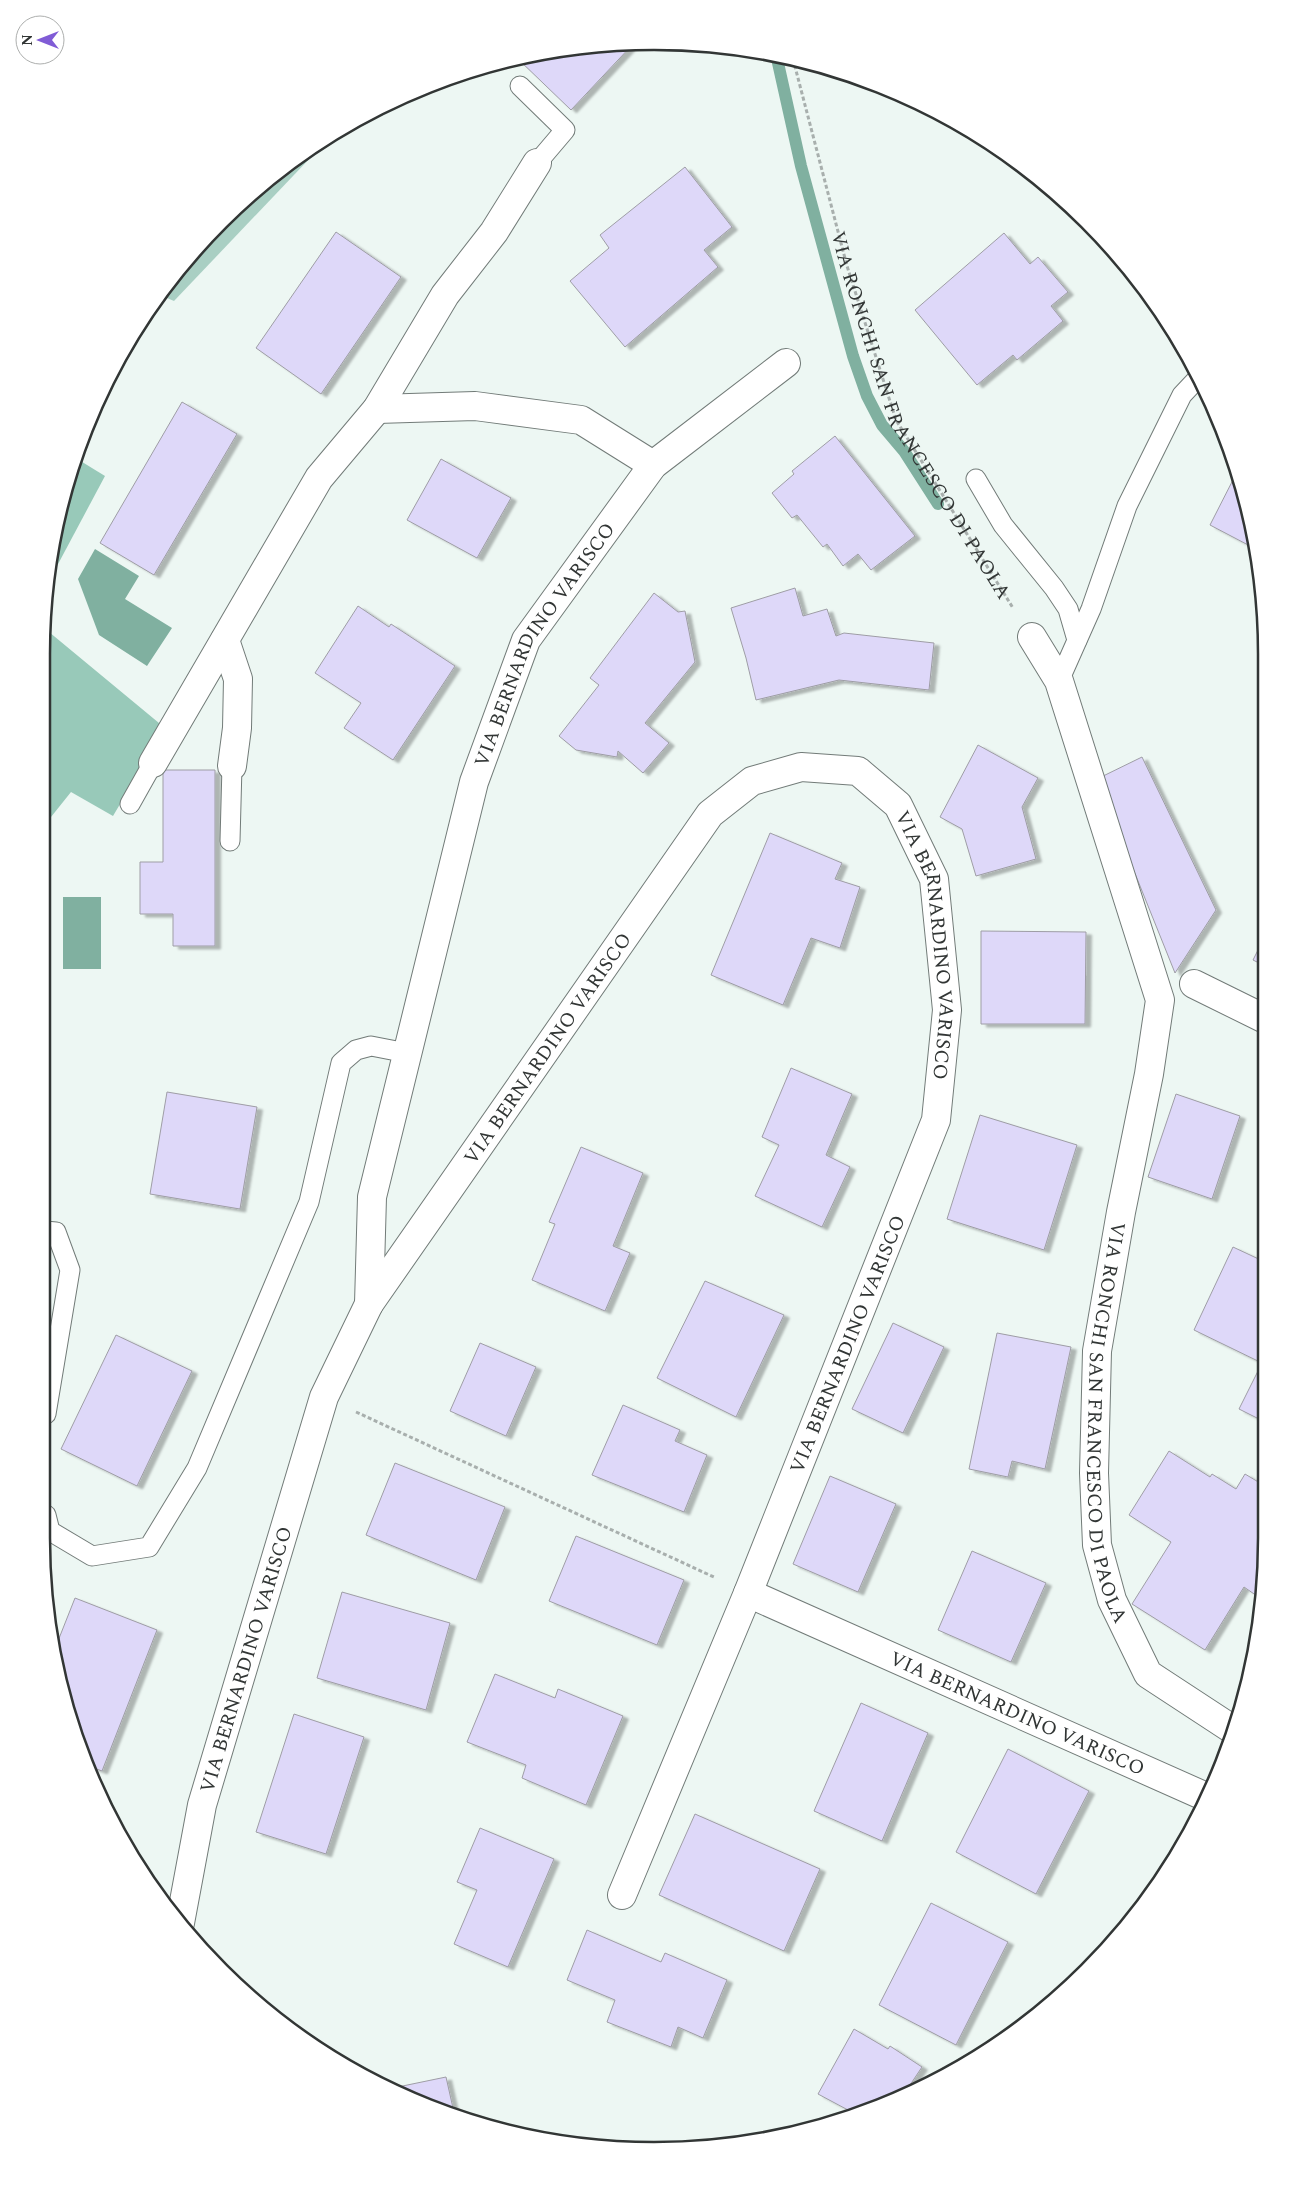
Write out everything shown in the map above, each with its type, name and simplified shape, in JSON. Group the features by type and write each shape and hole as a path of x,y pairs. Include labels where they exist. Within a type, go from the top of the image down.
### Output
{"street":[{"path":"153,763 319,478 377,409 445,295 494,232 537,163"},
{"name":"VIA BERNARDINO VARISCO","path":"369,1304 372,1196 474,782 526,640 653,465 786,363"},
{"path":"377,409 476,406 581,420 653,465"},
{"name":"VIA RONCHI SAN FRANCESCO DI PAOLA","path":"1032,637 1059,681 1160,1000 1149,1074 1120,1212 1097,1351 1094,1473 1097,1545 1112,1600 1148,1674 1228,1725"},
{"path":"225,640 238,679 237,728 232,766"},
{"name":"VIA BERNARDINO VARISCO","path":"182,1914 202,1804 324,1397 369,1304 710,814 752,781 801,766 858,771 898,805 934,879 947,1010 936,1120 748,1593 622,1895"},
{"path":"1194,984 1258,1016"},
{"name":"VIA BERNARDINO VARISCO","path":"748,1593 1201,1795"}],"lane":[{"path":"520,86 565,130 537,163"},
{"path":"1059,681 1091,609 1127,506 1182,395 1194,383"},
{"path":"976,479 1003,525 1054,588 1068,609 1077,640"},
{"path":"130,804 153,763"},
{"path":"230,840 232,766"},
{"path":"50,1531 92,1556 149,1547 197,1468 309,1202 341,1063 356,1050 371,1046 407,1053"},
{"path":"50,1231 56,1232 70,1270 50,1390"}],"path":[{"name":"VIA RONCHI SAN FRANCESCO DI PAOLA","path":"795,67 847,266 896,420 1032,637"},
{"path":"324,1397 748,1593"}],"shaded area":[{"path":"311,157 174,301 167,298 200,256 227,227 286,175"},
{"path":"82,462 105,476 56,567 71,498"},
{"path":"95,549 139,576 125,599 172,628 147,666 99,635 78,579"},
{"path":"51,633 165,728 113,816 71,792 50,818"},
{"path":"63,897 101,897 101,969 63,969"}],"building":[{"path":"627,51 571,110 524,65 575,55"},
{"path":"685,167 732,227 704,250 718,267 625,347 570,281 609,248 600,235"},
{"path":"336,232 401,277 321,394 256,348"},
{"path":"1004,233 1030,264 1038,257 1068,292 1051,306 1063,321 1017,360 1013,355 977,385 915,310"},
{"path":"182,402 237,434 154,575 100,543"},
{"path":"835,436 915,536 871,570 858,554 843,566 827,544 823,547 797,515 792,518 772,493 794,474 792,471"},
{"path":"441,459 511,498 477,558 407,520"},
{"path":"1232,481 1248,545 1210,525"},
{"path":"795,588 803,616 827,609 836,636 844,633 934,643 929,690 839,680 756,700 731,608"},
{"path":"654,593 678,612 685,611 695,662 645,723 669,743 643,773 618,751 617,757 576,750 559,736 599,685 590,678"},
{"path":"358,606 389,627 391,624 455,666 393,760 344,728 361,703 315,673"},
{"path":"978,745 1038,778 1022,807 1036,859 976,876 962,829 940,817"},
{"path":"1142,757 1216,910 1175,973 1097,779"},
{"path":"163,770 215,770 215,946 173,946 173,914 140,914 140,862 163,862"},
{"path":"770,833 842,863 835,879 860,887 840,948 811,938 783,1005 711,975"},
{"path":"981,931 1086,932 1085,1024 981,1024"},
{"path":"1258,950 1258,962 1253,960"},
{"path":"791,1068 852,1094 826,1155 850,1167 822,1227 755,1196 779,1145 762,1137"},
{"path":"167,1092 257,1107 240,1209 150,1194"},
{"path":"1176,1094 1240,1116 1212,1199 1148,1177"},
{"path":"980,1115 1077,1145 1044,1250 947,1219"},
{"path":"581,1147 643,1173 613,1246 630,1253 605,1311 532,1280 555,1224 549,1222"},
{"path":"1233,1247 1258,1259 1258,1361 1194,1330"},
{"path":"705,1281 784,1315 736,1417 657,1378"},
{"path":"893,1323 944,1347 903,1433 852,1409"},
{"path":"997,1333 1071,1347 1045,1469 1012,1461 1008,1477 969,1469"},
{"path":"116,1335 192,1371 137,1486 61,1449"},
{"path":"480,1343 536,1367 506,1436 450,1411"},
{"path":"1258,1371 1258,1418 1239,1409"},
{"path":"623,1405 680,1430 675,1441 707,1455 684,1512 592,1475"},
{"path":"1169,1451 1210,1477 1212,1474 1236,1489 1245,1474 1258,1482 1255,1595 1244,1587 1205,1650 1132,1604 1171,1542 1129,1515"},
{"path":"395,1463 505,1507 476,1580 366,1535"},
{"path":"830,1476 896,1504 858,1592 793,1564"},
{"path":"576,1536 684,1580 657,1645 549,1601"},
{"path":"972,1551 1046,1583 1011,1662 938,1630"},
{"path":"342,1592 450,1623 426,1710 317,1678"},
{"path":"75,1598 157,1630 102,1771 96,1769 82,1732 71,1694 59,1639"},
{"path":"495,1674 555,1698 558,1689 623,1716 586,1805 522,1778 526,1765 467,1742"},
{"path":"861,1703 928,1733 882,1841 814,1811"},
{"path":"294,1714 364,1737 326,1854 256,1832"},
{"path":"1008,1749 1089,1791 1036,1894 956,1852"},
{"path":"695,1814 820,1869 784,1951 659,1895"},
{"path":"480,1828 554,1859 508,1967 454,1944 477,1890 457,1882"},
{"path":"931,1903 1008,1942 956,2045 879,2005"},
{"path":"587,1930 661,1962 665,1953 727,1980 703,2038 678,2027 671,2047 607,2022 615,2000 567,1980"},
{"path":"854,2029 888,2049 890,2046 922,2067 910,2085 848,2110 818,2094"},
{"path":"446,2077 453,2107 423,2096 401,2086"}],"waterway":[{"path":"778,63 801,166 853,356 867,396 882,425 904,451 938,504"}]}
